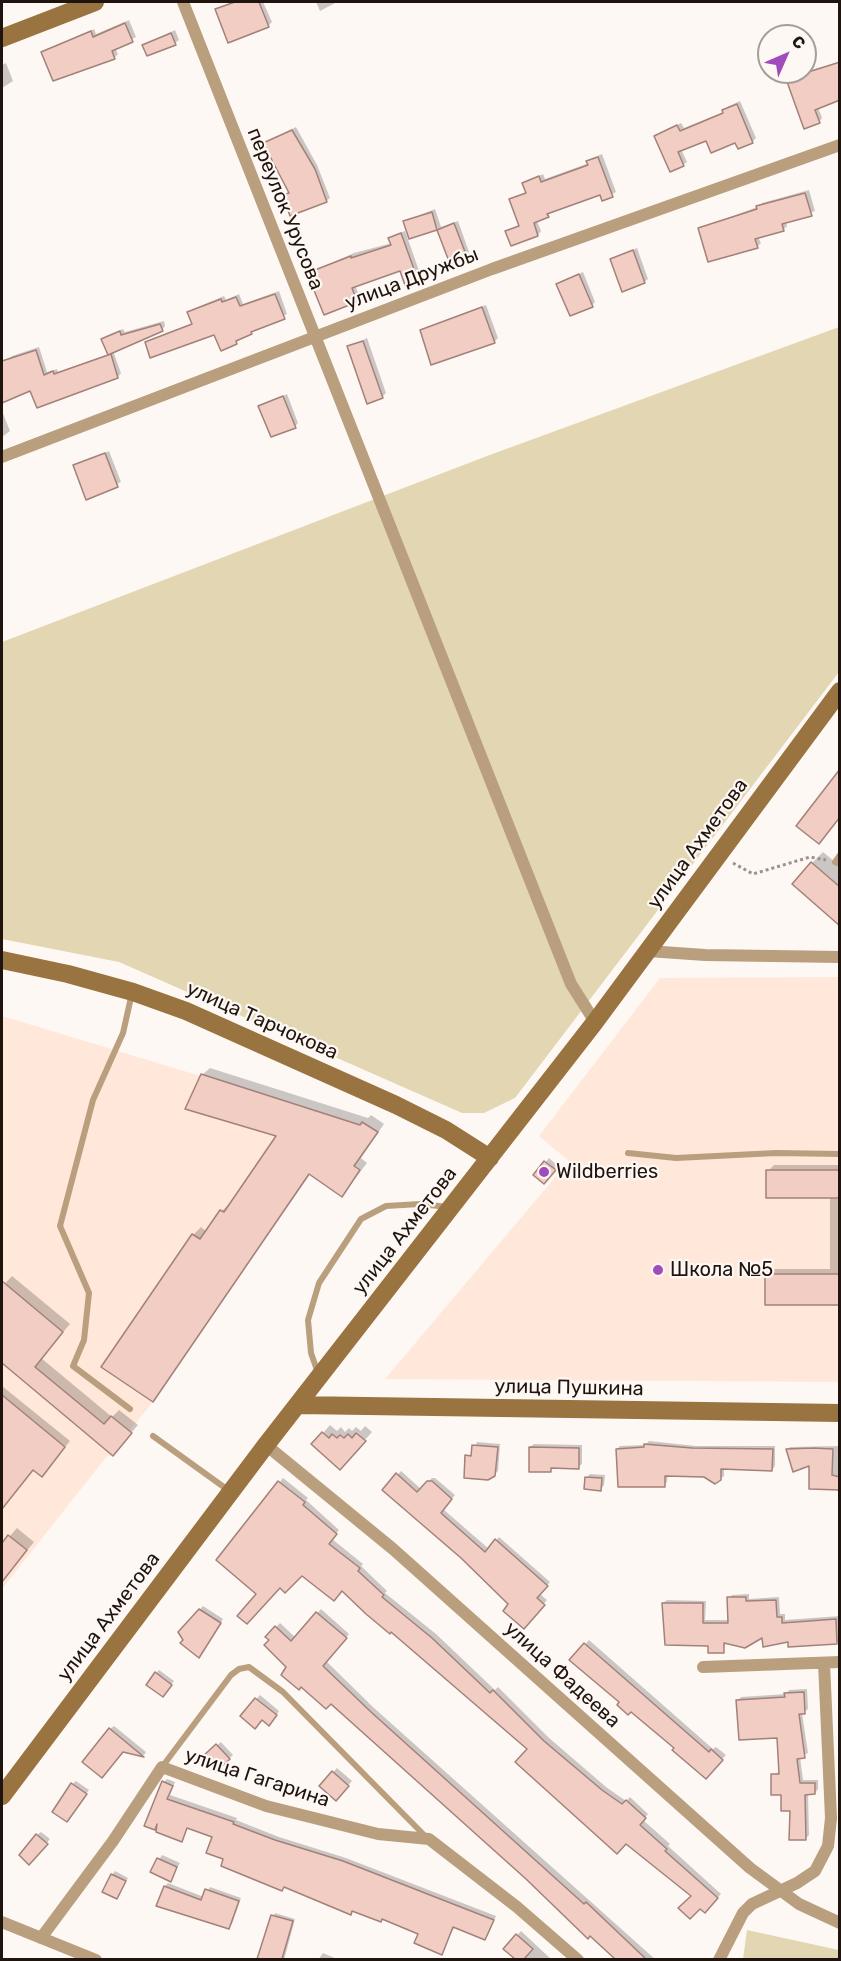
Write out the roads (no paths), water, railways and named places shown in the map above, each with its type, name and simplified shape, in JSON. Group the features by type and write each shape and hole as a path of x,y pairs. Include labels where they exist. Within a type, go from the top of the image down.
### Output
{"main road":[{"path":"2,38 95,2"},
{"name":"улица Ахметова","path":"2,1796 266,1445 595,1022 840,691"},
{"name":"улица Тарчокова","path":"2,960 68,974 133,992 186,1011 396,1105 446,1130 490,1158"},
{"name":"улица Пушкина","path":"298,1405 505,1410 840,1413"}],"street":[{"name":"переулок Урусова","path":"183,2 571,984 595,1022"},
{"name":"улица Дружбы","path":"2,457 492,269 840,145"},
{"path":"648,951 705,955 840,957"},
{"name":"улица Фадеева","path":"266,1445 393,1549 712,1836 799,1904 840,1923"},
{"path":"703,1667 840,1662"},
{"path":"719,1959 743,1913 760,1900 782,1891 815,1871 828,1846 831,1818 824,1663"},
{"name":"улица Гагарина","path":"41,1938 113,1841 162,1767 266,1806 298,1815 378,1834 429,1839"},
{"path":"429,1839 517,1907 578,1959"},
{"path":"2,1922 96,1959"}],"lane":[{"path":"130,1409 73,1366 84,1340 89,1293 60,1226 93,1101 123,1034 133,992"},
{"path":"628,1154 676,1158 776,1153 840,1154"},
{"path":"320,1378 311,1353 308,1320 319,1283 361,1218 386,1206 420,1204 451,1208"},
{"path":"153,1436 231,1492"},
{"path":"162,1767 231,1675 239,1669 249,1668 283,1692 429,1839"}],"place":[{"name":"Wildberries","path":"544,1172"},
{"name":"Школа №5","path":"658,1270"}]}
